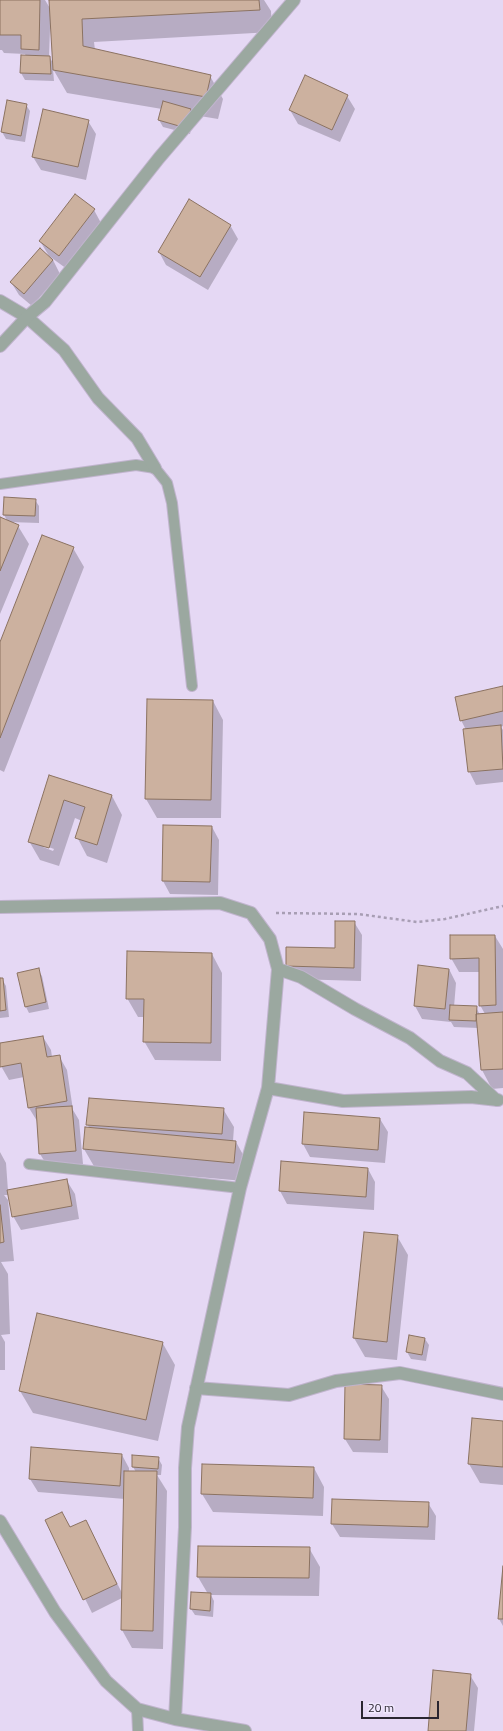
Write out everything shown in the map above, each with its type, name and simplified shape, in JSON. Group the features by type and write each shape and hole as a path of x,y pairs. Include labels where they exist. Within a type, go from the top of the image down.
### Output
{"street":[{"path":"0,346 27,317 45,302 159,158 294,0"},
{"path":"0,301 27,317 64,350 98,398 137,438 155,468"},
{"path":"0,907 220,903 251,913 270,939 278,968 268,1088 240,1188 188,1427 184,1468 185,1527 175,1719"},
{"path":"278,968 300,977 355,1009 410,1038 440,1061 468,1073 500,1100"},
{"path":"268,1088 343,1101 471,1097 500,1100"},
{"path":"196,1388 290,1394 336,1381 400,1373 503,1394"},
{"path":"0,1521 55,1612 106,1681 137,1709 175,1719 245,1731"}],"lane":[{"path":"0,484 136,465 155,468 167,482 172,502 192,686"},
{"path":"29,1164 240,1188"},
{"path":"137,1709 138,1731"}],"path":[{"path":"251,913 358,914 418,922 445,919 503,906"}],"building":[{"path":"0,0 40,0 39,50 21,49 21,35 0,35"},
{"path":"49,0 259,0 260,10 82,19 83,46 211,75 206,97 53,70"},
{"path":"21,55 50,56 51,74 20,73"},
{"path":"305,75 348,95 332,130 289,110"},
{"path":"7,100 27,104 21,136 1,132"},
{"path":"163,101 191,109 186,128 158,120"},
{"path":"43,109 89,120 78,167 32,157"},
{"path":"75,194 95,209 59,256 39,241"},
{"path":"189,199 231,225 200,277 158,252"},
{"path":"40,248 53,260 24,294 10,282"},
{"path":"4,497 36,499 35,516 3,515"},
{"path":"0,517 19,525 0,571"},
{"path":"42,535 74,547 0,738 0,642"},
{"path":"503,686 503,711 460,721 455,697"},
{"path":"147,699 213,700 211,800 145,799"},
{"path":"501,725 503,769 468,772 463,729"},
{"path":"49,775 112,795 97,845 75,838 85,807 64,800 49,848 28,842"},
{"path":"163,825 212,826 210,882 162,881"},
{"path":"335,921 355,921 354,968 286,966 286,947 335,948"},
{"path":"450,935 495,935 496,1005 479,1006 479,958 450,959"},
{"path":"127,951 212,953 211,1043 143,1042 144,999 126,999"},
{"path":"418,965 449,969 445,1009 414,1006"},
{"path":"39,968 46,1002 25,1007 17,973"},
{"path":"0,978 3,978 6,1010 0,1011"},
{"path":"450,1005 477,1006 476,1021 449,1020"},
{"path":"503,1012 503,1069 481,1070 476,1014"},
{"path":"43,1036 47,1057 60,1055 67,1101 28,1108 21,1063 0,1067 0,1043"},
{"path":"89,1098 224,1108 222,1134 86,1125"},
{"path":"72,1106 76,1151 39,1154 36,1108"},
{"path":"304,1112 380,1118 378,1150 302,1144"},
{"path":"85,1127 236,1141 234,1163 83,1149"},
{"path":"281,1161 368,1168 366,1197 279,1191"},
{"path":"67,1179 72,1206 12,1217 7,1190"},
{"path":"0,1205 4,1242 0,1243"},
{"path":"364,1232 398,1235 387,1342 353,1338"},
{"path":"37,1313 163,1342 146,1420 19,1391"},
{"path":"409,1335 425,1338 422,1355 406,1352"},
{"path":"345,1384 382,1385 380,1440 344,1439"},
{"path":"472,1418 503,1421 503,1467 468,1464"},
{"path":"31,1447 122,1454 120,1486 29,1479"},
{"path":"132,1455 159,1457 158,1469 132,1467"},
{"path":"202,1464 314,1467 313,1498 201,1494"},
{"path":"124,1471 157,1471 153,1631 121,1630"},
{"path":"332,1499 429,1502 428,1527 331,1524"},
{"path":"62,1512 70,1527 86,1520 117,1584 83,1600 45,1520"},
{"path":"198,1546 310,1547 309,1578 197,1577"},
{"path":"503,1566 503,1619 498,1619"},
{"path":"191,1592 211,1593 210,1611 190,1609"},
{"path":"433,1670 471,1674 466,1731 428,1731"}]}
